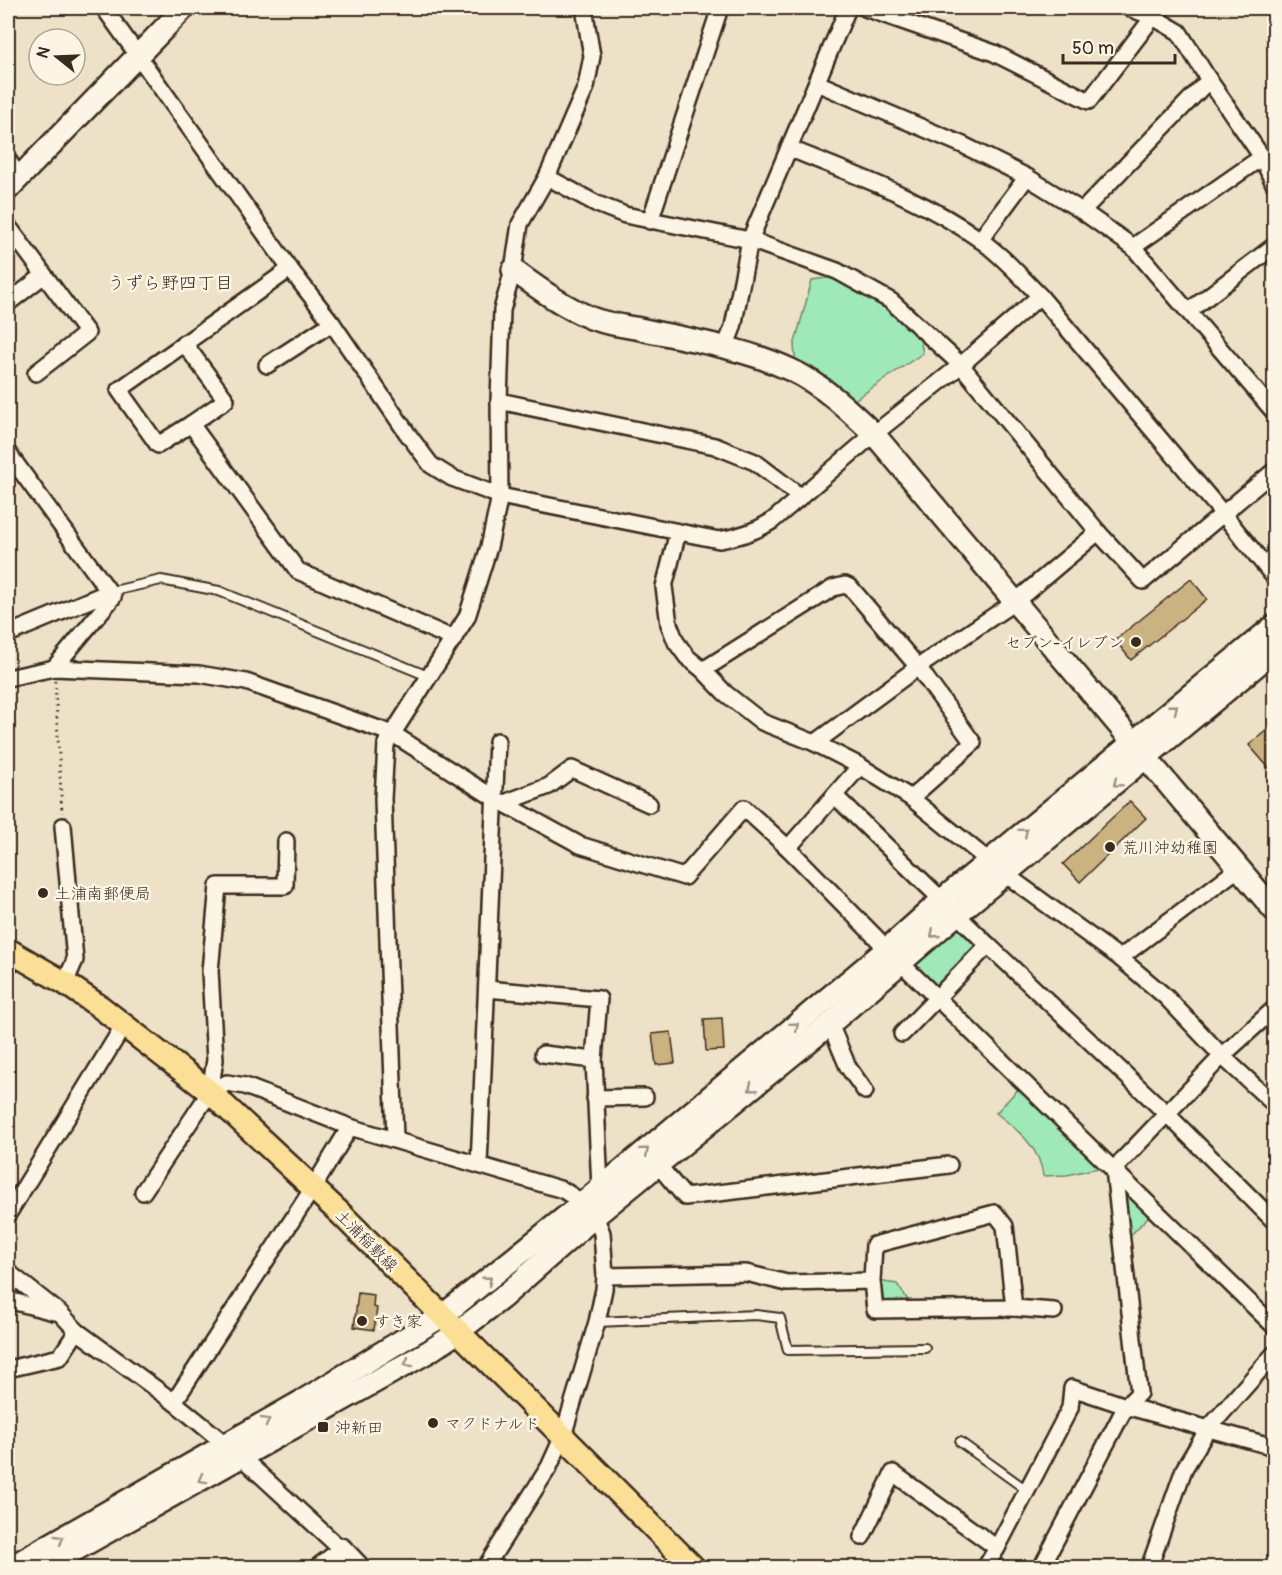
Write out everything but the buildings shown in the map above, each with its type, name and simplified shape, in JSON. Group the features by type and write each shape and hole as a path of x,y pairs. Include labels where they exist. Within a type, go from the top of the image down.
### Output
{"main road":[{"name":"土浦稲敷線","path":"8,950 65,983 210,1092 313,1188 694,1568"}],"street":[{"path":"104,8 290,269 332,323 407,434 431,465 452,478 500,496 719,540 737,538 757,531 961,365 1040,296"},
{"path":"11,176 139,56 184,8"},
{"path":"395,1139 383,799 386,744 467,617 489,547 500,496 499,400 502,310 513,270 520,224 548,177 586,87 592,56 584,8"},
{"path":"650,221 720,8"},
{"path":"725,348 733,327 750,240 848,8"},
{"path":"865,8 994,53 1089,101 1153,17"},
{"path":"1129,8 1153,17 1179,32 1262,157 1275,184"},
{"path":"1082,211 1209,80"},
{"path":"817,83 963,145 1027,177 1082,211 1133,247 1275,412"},
{"path":"789,148 932,209 980,240 1009,264 1040,296 1275,577"},
{"path":"1133,247 1262,157"},
{"path":"548,177 597,204 625,215 750,240 837,271 891,302 961,365 1098,532 1143,581 1275,471"},
{"path":"980,240 1027,177"},
{"path":"8,226 87,333 36,373"},
{"path":"1189,311 1275,246"},
{"path":"184,344 226,400 158,445 119,390 184,344 290,269"},
{"path":"513,270 553,299 593,318 768,360 793,370 820,386 837,400 874,434 1275,910"},
{"path":"8,303 44,275"},
{"path":"267,365 332,323"},
{"path":"499,400 715,446 755,462 801,497"},
{"path":"191,424 298,571 454,639"},
{"path":"8,453 113,597 54,668"},
{"path":"678,532 664,587 669,624 676,642 687,657 725,693 762,722 814,742 860,766 911,798 997,868 1120,958 1166,997 1222,1056 1275,1104"},
{"path":"814,742 918,667 1016,601 1098,532"},
{"path":"703,670 832,588 845,585 851,588 918,667 973,743 911,798"},
{"path":"8,634 109,592"},
{"path":"589,1210 600,1188 894,956 997,868 1132,742 1275,626"},
{"path":"997,868 1146,759 1275,651"},
{"path":"8,678 54,668 199,674 246,682 393,734 499,801 580,845 684,877 744,808 788,848 894,956 1275,1326"},
{"path":"479,1165 499,801 497,741"},
{"path":"788,848 860,766"},
{"path":"499,801 549,786 572,769 649,804"},
{"path":"835,796 1167,1114 1275,1221"},
{"path":"63,826 75,960 65,983"},
{"path":"143,1192 210,1092 215,1060 210,971 218,886 285,886 286,841"},
{"path":"1120,958 1239,868"},
{"path":"902,1034 988,945"},
{"path":"9,1568 223,1444 450,1324 589,1210 658,1165 830,1024 894,956"},
{"path":"487,989 599,999 594,1060 600,1188"},
{"path":"1114,1169 1222,1056 1275,1009"},
{"path":"830,1024 848,1066 865,1091"},
{"path":"8,1214 124,1026"},
{"path":"543,1054 594,1060"},
{"path":"210,1092 227,1083 244,1086 350,1127 563,1190 589,1210 602,1233 605,1276 597,1322 563,1436 549,1467 485,1568"},
{"path":"595,1098 645,1097"},
{"path":"174,1402 350,1127"},
{"path":"658,1165 685,1197 949,1164"},
{"path":"1041,1568 1126,1406 1139,1393 1114,1169"},
{"path":"1014,1308 1005,1226 995,1213 874,1245 872,1281 875,1310 1014,1308 1054,1311"},
{"path":"8,1272 60,1313 76,1331 174,1402 240,1457 359,1568"},
{"path":"605,1276 746,1273 787,1283 872,1281"},
{"path":"8,1300 60,1313"},
{"path":"43,1568 428,1352 450,1324"},
{"path":"8,1369 60,1357 76,1331"},
{"path":"1149,1568 1184,1469 1208,1430 1275,1354"},
{"path":"985,1568 1028,1491 1070,1408 1072,1388 1208,1430 1275,1447"},
{"path":"862,1537 893,1473 997,1548"},
{"path":"316,1568 341,1549"}],"lane":[{"path":"109,592 161,580 219,591 428,676"},
{"path":"597,1322 756,1315 780,1318 788,1350 925,1348"},
{"path":"960,1442 1028,1491"}],"path":[{"path":"54,668 63,826"}],"green space":[{"path":"834,277 887,307 919,334 923,353 850,403 796,365 794,346 812,280"},
{"path":"956,918 984,946 937,993 906,963"},
{"path":"1023,1084 1110,1170 1098,1168 1067,1175 1043,1176 1033,1148 1020,1133 996,1113"},
{"path":"1117,1175 1154,1211 1124,1242"},
{"path":"877,1281 897,1284 912,1306 880,1306"}],"place":[{"name":"セブン-イレブン","path":"1136,642"},
{"name":"荒川沖幼稚園","path":"1110,847"},
{"name":"土浦南郵便局","path":"43,893"},
{"name":"すき家","path":"362,1321"},
{"name":"マクドナルド","path":"433,1423"},
{"name":"沖新田","path":"323,1427"}],"district":[{"name":"うずら野四丁目","path":"170,283"}]}
